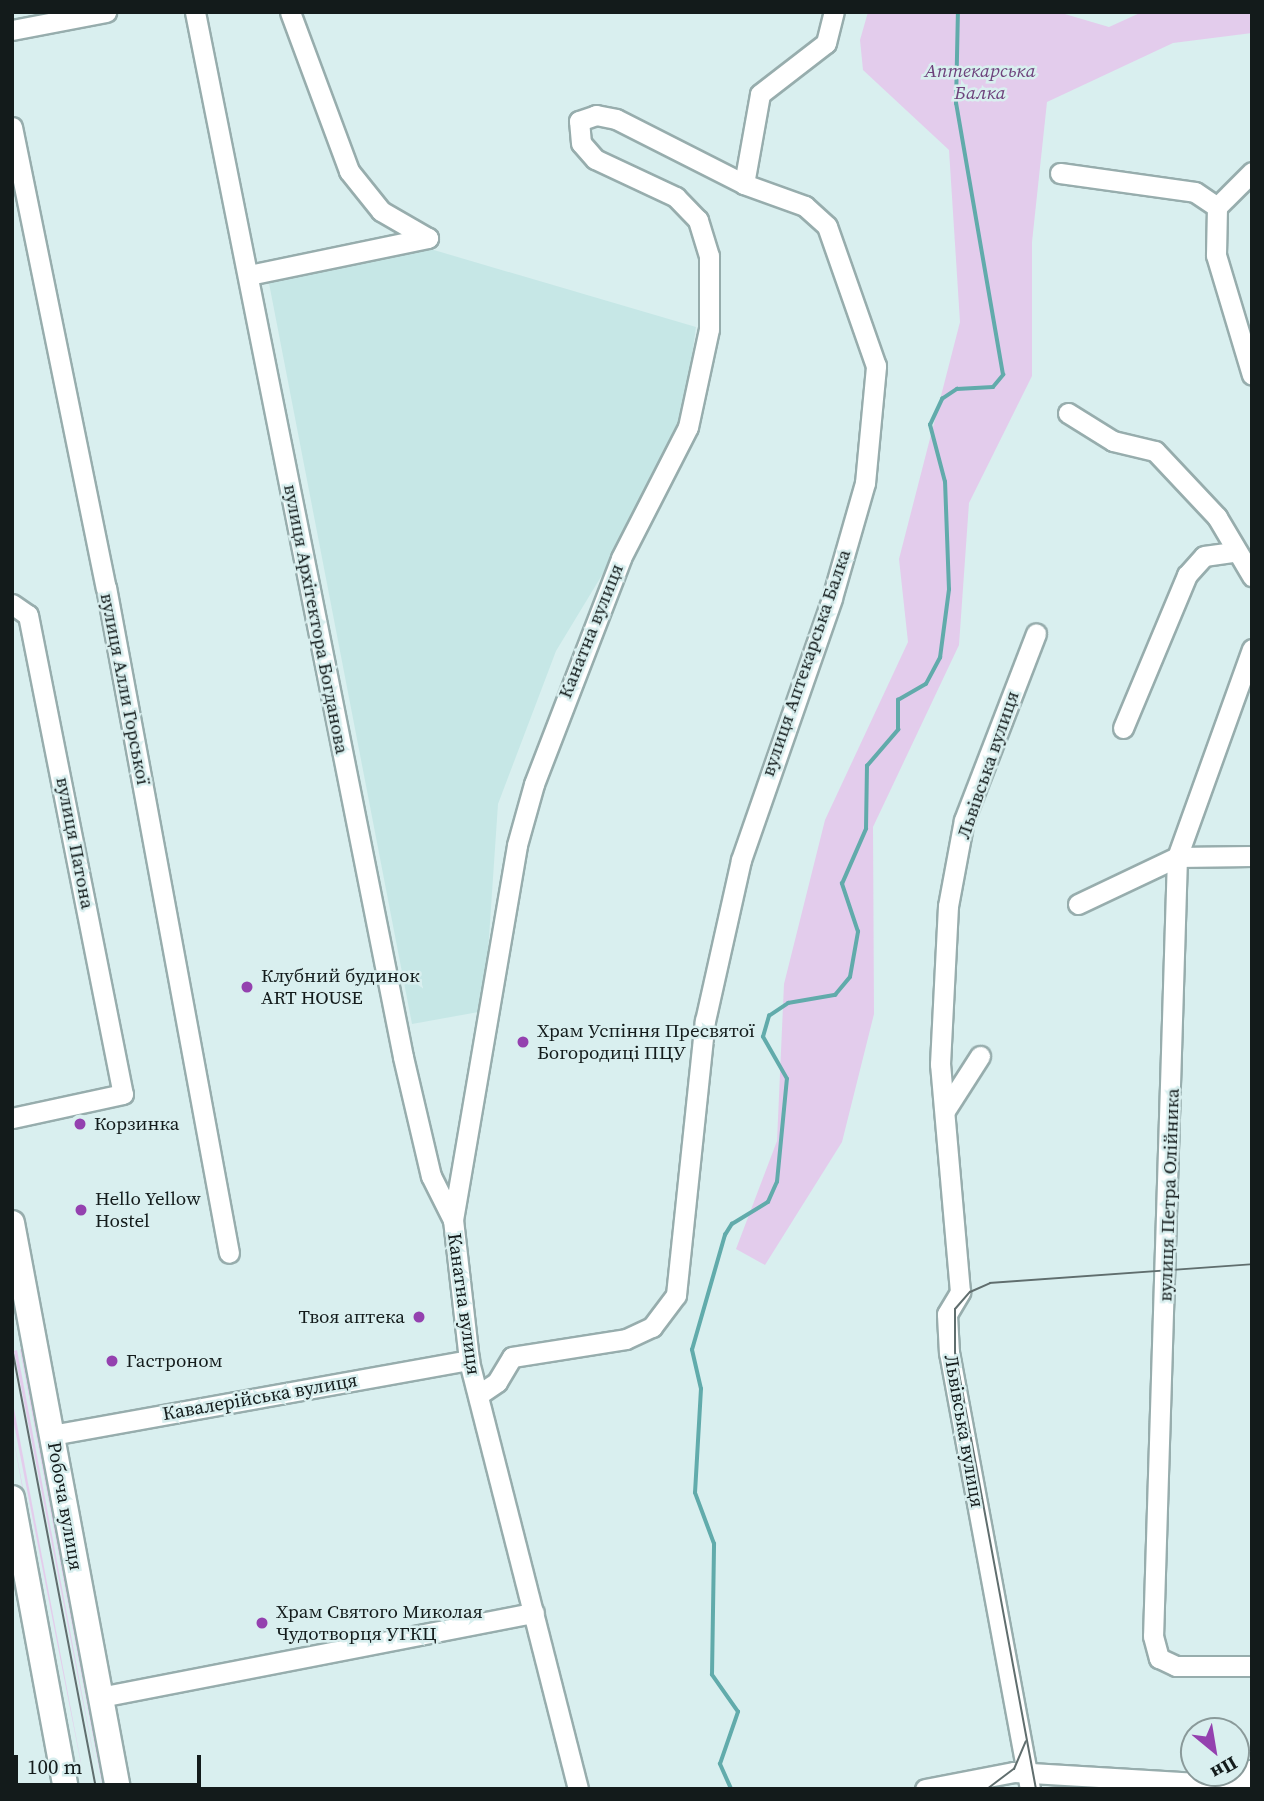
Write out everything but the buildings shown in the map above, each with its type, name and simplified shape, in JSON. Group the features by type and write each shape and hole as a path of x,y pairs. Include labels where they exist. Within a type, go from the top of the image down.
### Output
{"main road":[{"name":"Робоча вулиця","path":"12,1223 118,1789"},
{"path":"12,1498 66,1789"}],"street":[{"path":"12,30 106,12"},
{"name":"вулиця Архітектора Богданова","path":"195,12 403,1057 431,1176 453,1220"},
{"path":"249,275 428,238 381,211 349,172 290,12"},
{"path":"744,184 760,94 825,43 834,12"},
{"name":"Канатна вулиця","path":"578,1789 469,1360 453,1220 517,845 534,784 616,570 688,427 709,329 709,256 698,220 676,197 595,159 581,143 579,121 596,115 616,119 744,184"},
{"name":"вулиця Алли Горської","path":"12,127 106,587 229,1253"},
{"path":"1252,172 1217,207 1216,255 1252,375"},
{"path":"1060,173 1195,192 1217,207"},
{"name":"вулиця Аптекарська Балка","path":"626,1339 652,1327 676,1295 705,1021 738,873 865,483 876,366 827,226 805,206 744,184"},
{"path":"1068,413 1113,441 1155,451 1217,517 1234,552 1252,576"},
{"path":"1123,728 1187,575 1203,555 1234,552"},
{"name":"вулиця Патона","path":"12,604 28,615 123,1094 12,1118"},
{"name":"Львівська вулиця","path":"1031,1773 949,1353 947,1314 960,1292 940,1064 948,906 964,820 1036,633"},
{"name":"вулиця Петра Олійника","path":"1252,649 1177,857 1153,1636 1159,1658 1176,1666 1252,1666"},
{"path":"1078,904 1177,857 1252,856"},
{"path":"946,1109 980,1056"},
{"name":"Канатна вулиця","path":"478,1395 497,1381 512,1357 626,1339"},
{"name":"Кавалерійська вулиця","path":"52,1435 469,1360"},
{"path":"100,1697 534,1613"},
{"path":"925,1789 1031,1773 1180,1770"},
{"path":"1031,1773 1252,1786"}],"shaded area":[{"path":"427,248 696,327 683,421 662,476 556,651 498,804 484,1011 412,1024 268,278"}],"green space":[{"name":"Аптекарська Балка","path":"868,12 1058,12 1109,27 1142,12 1252,12 1252,33 1173,43 1047,102 1032,242 1032,376 969,503 959,645 873,827 874,1014 842,1142 765,1265 736,1249 777,1141 784,984 825,820 908,642 899,559 960,322 949,150 863,70 860,40"},
{"path":"20,1349 23,1349 107,1789 103,1789"},
{"path":"17,1350 100,1789 14,1351"},
{"path":"12,1398 86,1789 12,1414"},
{"path":"12,1430 80,1789 76,1789"}],"waterway":[{"path":"731,1789 720,1764 738,1712 712,1675 714,1544 695,1493 701,1389 692,1350 725,1235 732,1224 768,1202 777,1182 787,1079 763,1037 769,1016 788,1003 835,995 850,977 858,932 842,884 866,829 867,766 898,730 898,700 926,684 940,658 949,590 945,482 930,425 942,399 957,389 993,387 1003,375 956,104 958,12"}],"tram line":[{"path":"1036,1789 955,1353 955,1309 970,1292 990,1283 1252,1264"},
{"path":"12,1348 96,1789"},
{"path":"987,1789 1014,1769 1026,1741"}],"place":[{"name":"Клубний будинок ART HOUSE","path":"247,987"},
{"name":"Храм Успіння Пресвятої Богородиці ПЦУ","path":"523,1042"},
{"name":"Корзинка","path":"80,1124"},
{"name":"Hello Yellow Hostel","path":"81,1210"},
{"name":"Твоя аптека","path":"419,1317"},
{"name":"Гастроном","path":"112,1361"},
{"name":"Храм Святого Миколая Чудотворця УГКЦ","path":"262,1623"}]}
